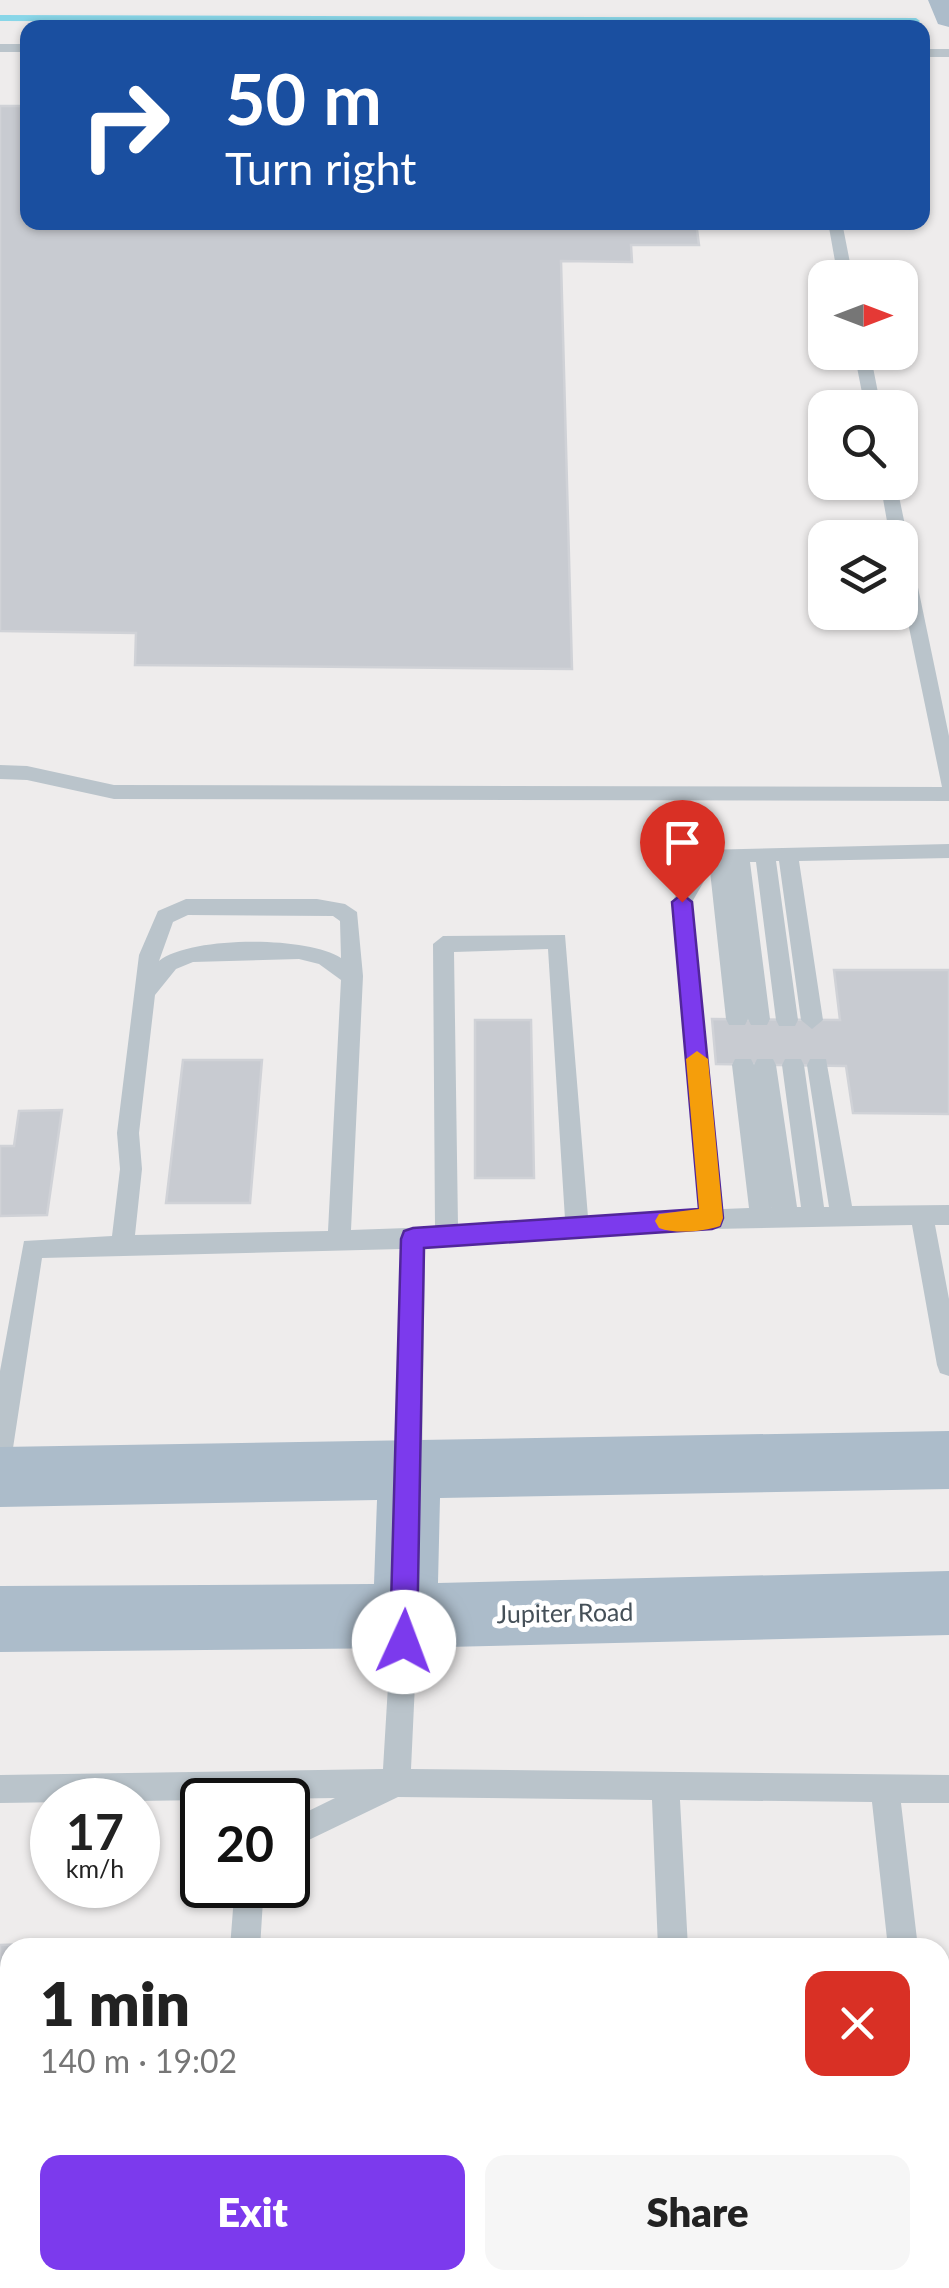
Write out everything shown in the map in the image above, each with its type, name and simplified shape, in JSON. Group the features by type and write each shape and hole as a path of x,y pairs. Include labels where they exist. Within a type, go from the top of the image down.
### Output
{"main road":[{"path":"943,0 949,18"},
{"path":"0,1477 949,1460"},
{"path":"405,1616 409,1470"},
{"name":"Jupiter Road","path":"0,1619 405,1616 949,1603"}],"lane":[{"path":"837,230 842,260"},
{"path":"918,628 949,782"},
{"path":"0,772 27,773 114,792 949,794"},
{"path":"712,1218 682,902 709,854 949,851"},
{"path":"729,854 748,1019"},
{"path":"764,854 787,1020"},
{"path":"788,854 812,1020"},
{"path":"122,1246 132,1169 128,1132 144,993 155,935 165,917 186,907 338,909 350,918 354,932 339,1242"},
{"path":"447,1237 444,944 558,941 577,1226"},
{"path":"144,993 169,963 192,954 299,951 325,958 352,976"},
{"path":"754,1065 774,1217"},
{"path":"793,1065 814,1217"},
{"path":"818,1065 842,1216"},
{"path":"922,1215 949,1365"},
{"path":"0,1448 32,1248 413,1239 712,1218 949,1215"},
{"path":"409,1470 413,1239"},
{"path":"396,1783 405,1616"},
{"path":"310,1825 396,1783"},
{"path":"0,1789 396,1783 949,1789"},
{"path":"665,1786 672,1938"},
{"path":"885,1788 903,1938"},
{"path":"246,1938 248,1908"}],"building":[{"path":"0,106 20,106 20,230 697,230 699,245 631,245 632,262 561,261 572,669 135,665 136,633 0,631"},
{"path":"834,970 949,970 949,1114 853,1113 846,1066 716,1064 712,1019 840,1020"},
{"path":"475,1020 531,1020 534,1178 475,1178"},
{"path":"183,1060 262,1060 250,1203 166,1203"},
{"path":"62,1110 47,1215 0,1216 0,1146 14,1146 19,1111"}],"waterway":[{"path":"0,18 611,20"}],"slow traffic":[{"path":"667,1221 712,1218 697,1059"}],"route":[{"path":"404,1642 413,1239 712,1218 682,902"}]}
